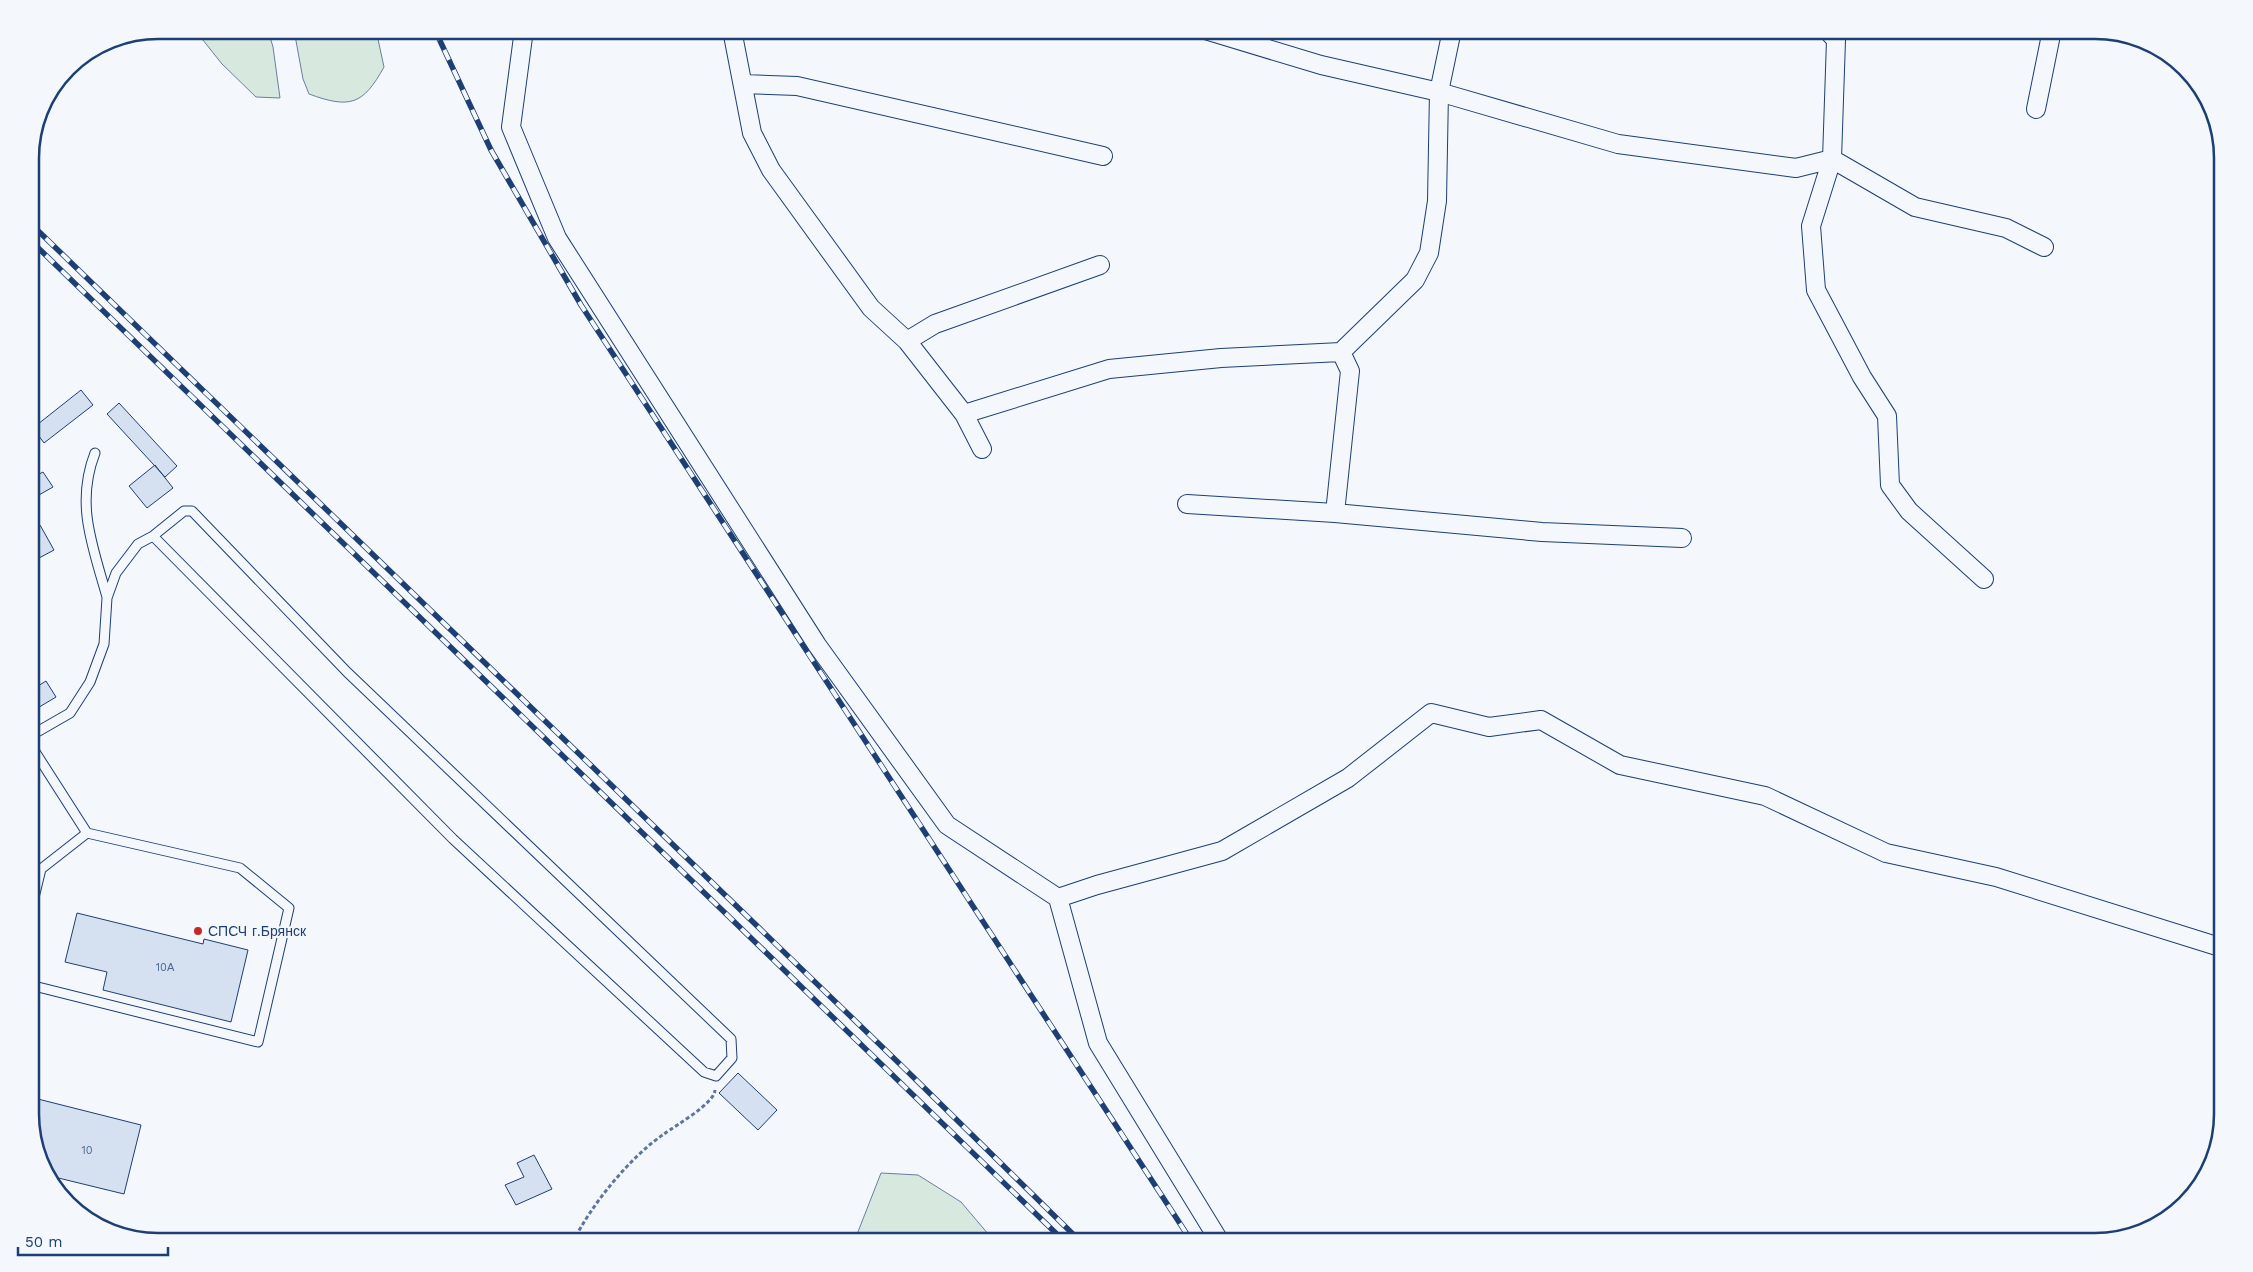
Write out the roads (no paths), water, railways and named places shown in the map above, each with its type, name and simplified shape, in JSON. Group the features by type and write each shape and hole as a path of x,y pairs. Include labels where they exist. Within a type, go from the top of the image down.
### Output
{"street":[{"path":"523,39 511,127 557,238 817,645 947,826 1058,898 1098,1043 1214,1233"},
{"path":"734,39 752,133 771,170 870,308 907,341 964,414 982,449"},
{"path":"1235,39 1321,65 1439,92 1618,144 1796,168 1832,159 1914,207 2006,228 2044,247"},
{"path":"964,414 1109,369 1221,358 1341,352 1415,280 1429,254 1437,201 1439,92 1450,39"},
{"path":"1835,39 1832,159 1811,226 1816,290 1862,377 1887,416 1890,485 1909,511 1984,579"},
{"path":"2036,109 2050,39"},
{"path":"743,84 797,86 1103,156"},
{"path":"907,341 935,324 1100,265"},
{"path":"1335,513 1350,371 1341,352"},
{"path":"1187,504 1335,513 1542,532 1682,538"},
{"path":"1058,898 1097,885 1222,850 1348,778 1431,713 1489,727 1541,720 1620,765 1765,796 1886,853 1996,877 2214,945"}],"lane":[{"path":"95,453 87,473 87,525 107,598"},
{"path":"39,731 70,713 90,682 104,644 107,598 116,573 138,544 153,536 184,511 192,511 348,672 731,1039 732,1058 716,1076 704,1072 453,839 153,536"},
{"path":"39,758 87,833 240,868 289,908 258,1042 39,987"},
{"path":"39,874 41,868 87,833"}],"railway":[{"path":"439,39 491,150 581,305 1186,1233"},
{"path":"39,232 905,1069 1072,1233"},
{"path":"39,249 1056,1233"}],"place":[{"name":"СПСЧ г.Брянск","path":"198,931"}]}
